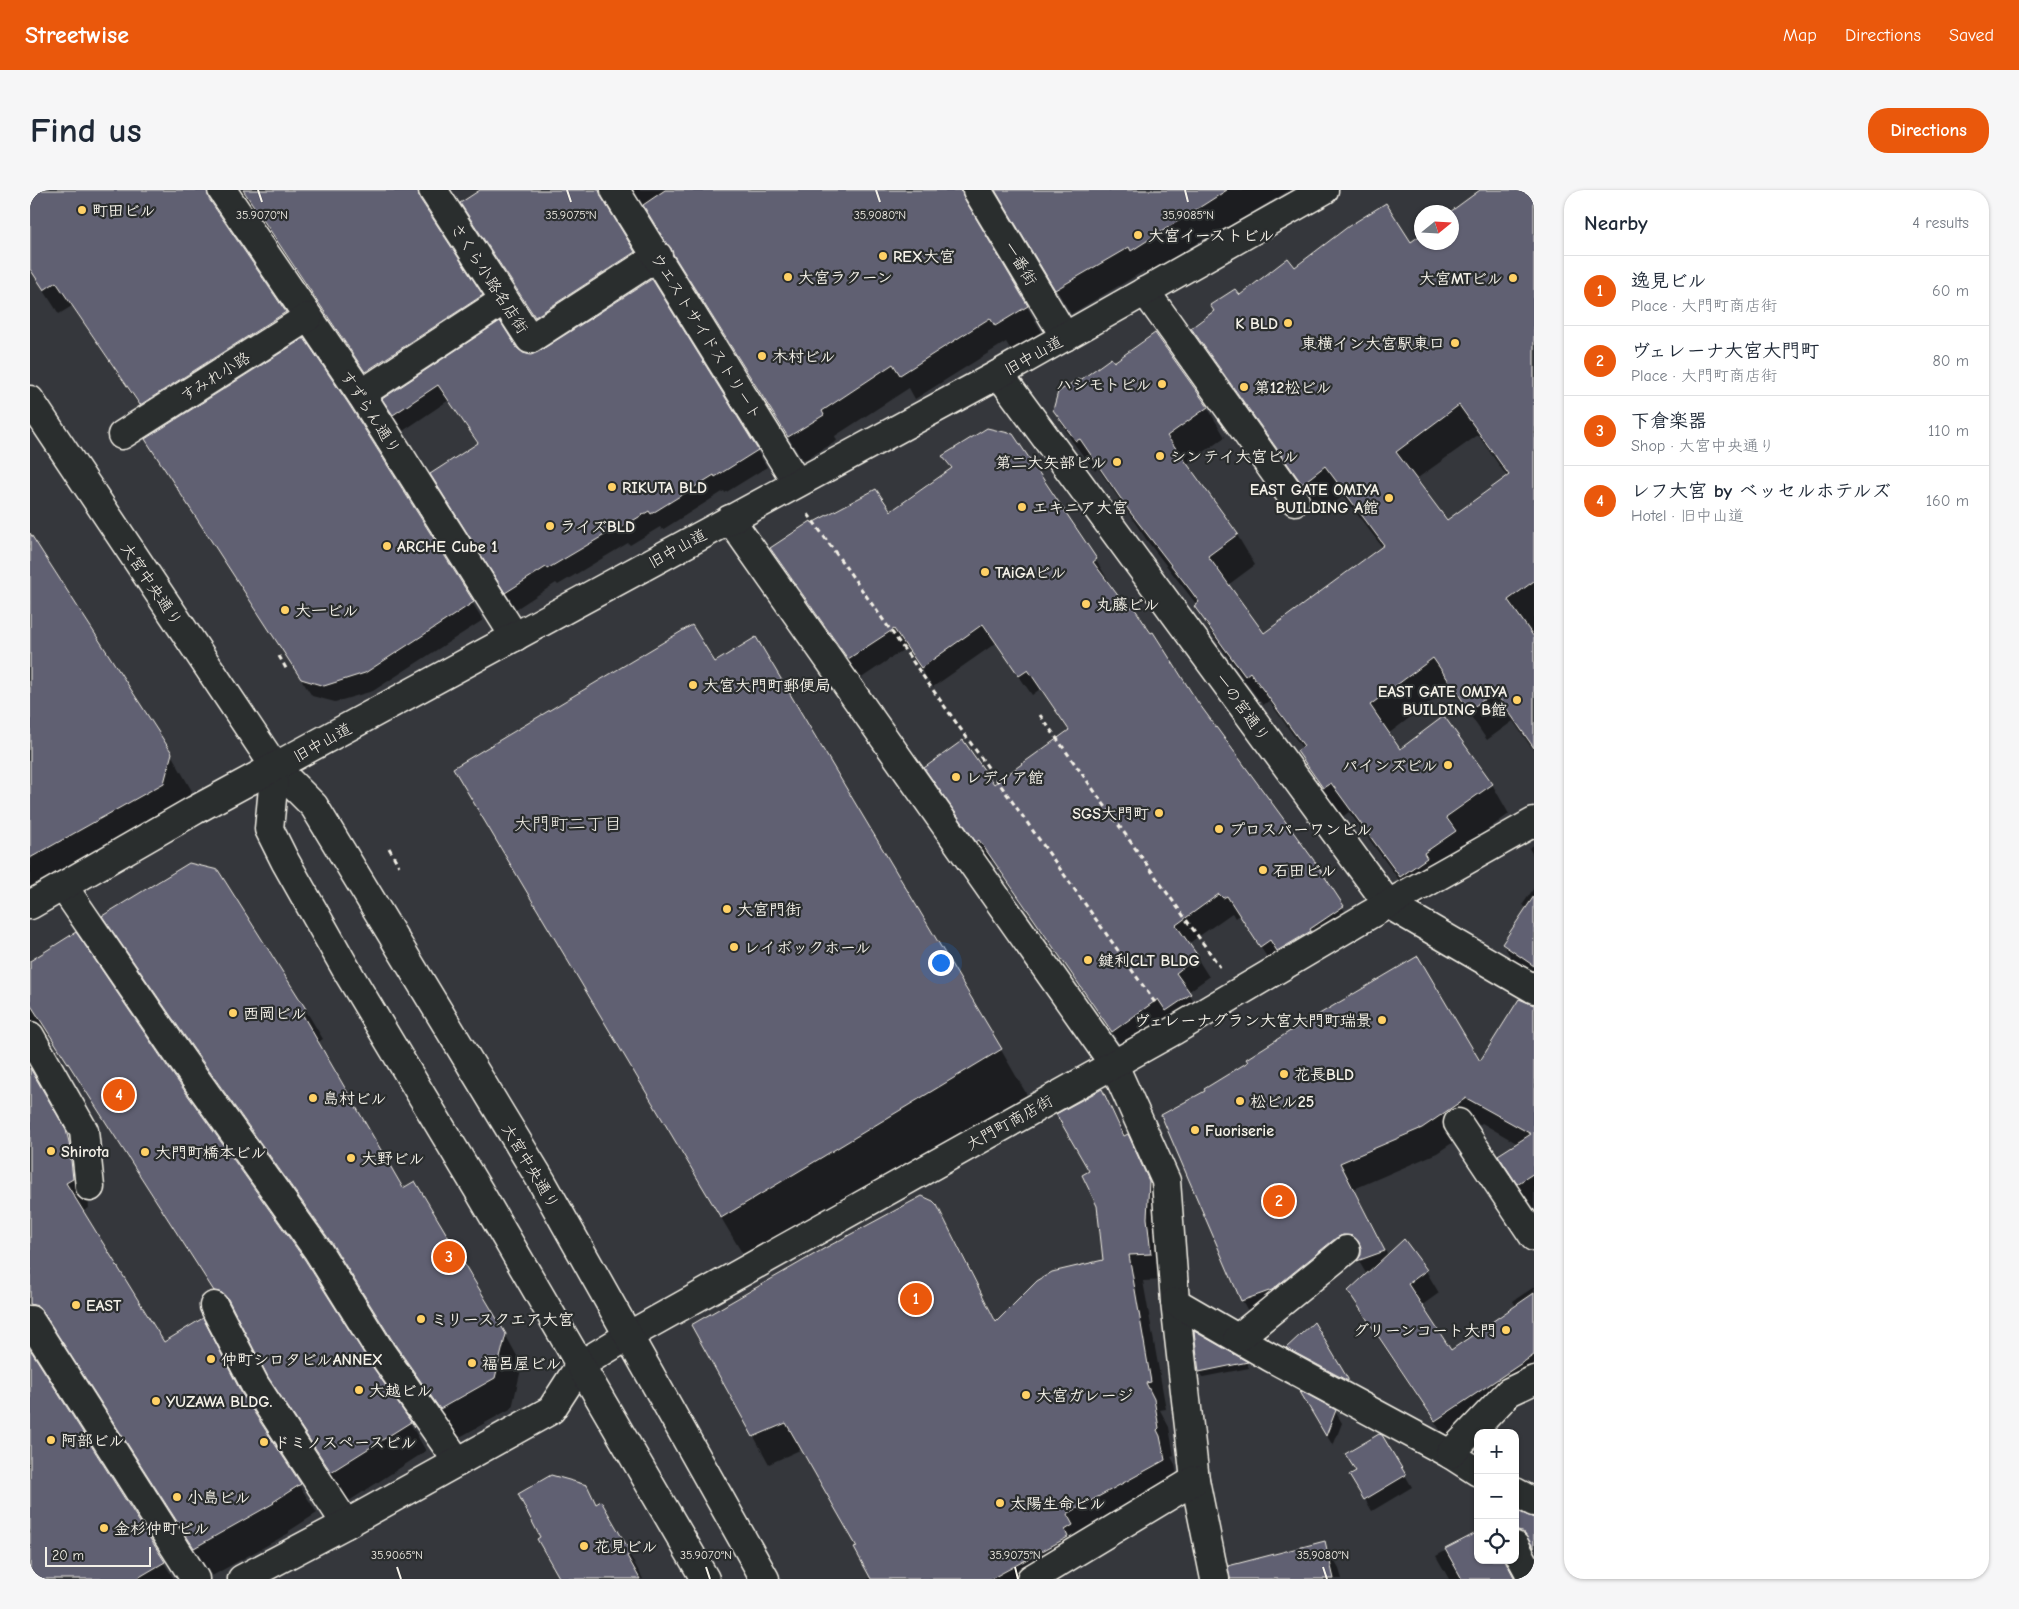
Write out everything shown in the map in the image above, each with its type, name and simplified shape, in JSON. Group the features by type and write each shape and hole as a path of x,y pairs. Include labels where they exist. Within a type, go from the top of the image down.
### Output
{"street":[{"name":"すずらん通り","path":"222,190 361,394 515,637"},
{"name":"さくら小路名店街","path":"433,190 530,339 658,256"},
{"name":"ウエストサイドストリート","path":"615,190 658,256 793,485"},
{"name":"一番街","path":"976,190 1065,337"},
{"name":"旧中山道","path":"30,905 195,810 999,374 1324,190"},
{"path":"1145,291 1295,501"},
{"path":"361,394 504,300"},
{"name":"すみれ小路","path":"122,435 308,317"},
{"name":"一の宮通り","path":"999,374 1388,904 1534,989"},
{"name":"大宮中央通り","path":"30,400 275,767 314,806 542,1182 765,1579"},
{"path":"730,519 1113,1063 1166,1181 1175,1302 1195,1480 1215,1579"},
{"path":"275,767 269,829 285,861 350,976 705,1579"},
{"name":"大門町商店街","path":"580,1365 628,1336 1175,1030 1388,904 1534,822"},
{"path":"63,886 180,1057 318,1251 381,1352 458,1462"},
{"path":"30,1036 84,1131 90,1187"},
{"path":"1458,1123 1534,1238"},
{"path":"1238,1338 1346,1250"},
{"path":"1175,1302 1450,1454 1474,1472"},
{"path":"214,1306 255,1385 346,1524"},
{"path":"30,1320 195,1579"},
{"path":"242,1579 346,1524 550,1410 580,1365"},
{"path":"1450,1454 1509,1392 1534,1380"},
{"path":"1031,1579 1195,1480"},
{"path":"1519,1494 1534,1502"},
{"path":"1519,1553 1533,1579"}],"path":[{"path":"793,485 1175,1030"},
{"path":"279,656 287,670"},
{"path":"1040,715 1238,992"},
{"path":"389,848 399,866"}],"building":[{"path":"30,190 207,190 209,199 286,312 140,405 56,282 44,290 30,269"},
{"path":"243,190 418,190 420,199 483,295 365,372"},
{"path":"480,190 599,190 635,252 535,317 460,203"},
{"path":"665,190 961,190 1028,306 995,326 990,318 900,375 893,364 822,411 824,415 788,437 643,205"},
{"path":"995,190 1227,190 1131,251 1129,247 1055,290"},
{"path":"1480,190 1534,190 1534,581 1508,600 1534,637 1534,748 1495,692 1469,710 1433,658 1370,705 1400,749 1444,716 1493,784 1446,817 1456,831 1424,853 1427,858 1400,877 1331,783 1323,788 1297,751 1304,746 1250,672 1245,676 1194,606 1199,602 1130,512 1080,439 1076,441 1053,410 1058,392 1078,379 1079,381 1111,358 1114,362 1155,333 1208,407 1167,436 1238,534 1208,556 1264,633 1384,545 1325,466 1302,484 1191,328 1214,311 1210,305 1235,289 1240,295 1288,258 1295,267 1349,226 1386,203 1411,242 1414,240 1414,250 1459,250 1459,205","holes":["1459,405 1509,475 1447,520 1396,452"]},
{"path":"652,279 758,450 651,514 649,511 619,529 618,527 547,569 546,567 505,593 430,474 478,443 438,385 393,415 382,399 500,321 517,348 523,353 531,355"},
{"path":"304,338 348,403 474,602 365,673 324,686 301,679 145,439"},
{"path":"987,428 1013,434 1097,559 1093,562 1128,609 1133,606 1151,633 1153,632 1197,701 1313,859 1344,906 1310,929 1311,931 1277,951 1270,940 1260,947 1227,896 1223,898 1219,894 1176,925 1198,956 1176,973 1191,994 1166,1011 1158,999 1112,1032 979,840 976,842 924,768 963,740 994,784 1069,730 1028,670 1019,676 983,624 921,668 894,629 848,659 770,548 811,521 812,523 876,489 891,511 952,468 942,456"},
{"path":"30,533 172,753 164,783 30,858"},
{"name":"大宮門街","path":"692,625 715,662 756,637 1002,1049 721,1218 453,768"},
{"path":"189,863 218,870 306,1009 301,1012 403,1188 415,1181 506,1334 495,1378 440,1409 394,1343 331,1242 102,916"},
{"path":"1534,896 1534,966 1502,944"},
{"path":"76,932 167,1066 305,1260 368,1360 411,1422 331,1472 268,1377 228,1299 222,1293 214,1291 30,1004 30,961"},
{"path":"1418,956 1480,1061 1519,999 1534,1005 1534,1173 1517,1184 1498,1155 1531,1134 1466,1098 1422,1128 1340,1163 1385,1251 1357,1261 1361,1255 1358,1241 1352,1236 1343,1235 1336,1238 1272,1290 1241,1301 1161,1115 1205,1091 1204,1089 1248,1062 1246,1059 1287,1033"},
{"path":"30,1068 66,1130 73,1179 66,1183 164,1342 203,1318 242,1394 301,1484 274,1503 194,1548 43,1312 38,1306 30,1304"},
{"path":"1102,1089 1124,1136 1128,1134 1149,1181 1147,1218 1151,1254 1129,1255 1151,1382 1146,1383 1154,1399 1159,1428 1157,1430 1165,1460 1067,1514 1073,1525 1065,1530 1068,1537 991,1579 871,1579 854,1548 857,1547 786,1423 753,1437 691,1325 827,1247 922,1196 937,1205 996,1322 1037,1281 1052,1272 1103,1260 1097,1206 1082,1175 1089,1171 1056,1114"},
{"path":"1404,1239 1427,1270 1408,1284 1451,1350 1534,1293 1534,1355 1435,1421 1348,1291"},
{"path":"1314,1322 1348,1379 1348,1381 1286,1348"},
{"path":"1194,1331 1248,1362 1199,1372"},
{"path":"30,1349 165,1562 136,1579 30,1579"},
{"path":"1299,1390 1336,1410 1326,1436"},
{"path":"1379,1434 1382,1435 1406,1475 1364,1500 1349,1475 1356,1471 1345,1454"},
{"path":"551,1475 587,1485 596,1504 601,1501 631,1553 627,1556 640,1579 560,1579 537,1539 540,1537 518,1494"},
{"path":"1519,1512 1534,1518 1534,1548 1524,1533 1519,1531"},
{"path":"1474,1534 1474,1564 1507,1564 1515,1579 1462,1579 1445,1549"},
{"path":"1325,1541 1334,1579 1230,1579 1228,1566"}],"place":[{"name":"町田ビル","path":"82,210"},
{"name":"大宮イーストビル","path":"1138,235"},
{"name":"REX大宮","path":"883,256"},
{"name":"大宮ラクーン","path":"788,277"},
{"name":"大宮MTビル","path":"1513,278"},
{"name":"K BLD","path":"1288,323"},
{"name":"東横イン大宮駅東口","path":"1455,343"},
{"name":"木村ビル","path":"762,356"},
{"name":"ハシモトビル","path":"1162,384"},
{"name":"第12松ビル","path":"1244,387"},
{"name":"シンテイ大宮ビル","path":"1160,456"},
{"name":"第二大矢部ビル","path":"1117,462"},
{"name":"RIKUTA BLD","path":"612,487"},
{"name":"EAST GATE OMIYA BUILDING A館","path":"1389,498"},
{"name":"エキニア大宮","path":"1022,507"},
{"name":"ライズBLD","path":"550,526"},
{"name":"ARCHE Cube 1","path":"387,546"},
{"name":"TAiGAビル","path":"985,572"},
{"name":"丸藤ビル","path":"1086,604"},
{"name":"大一ビル","path":"285,610"},
{"name":"大宮大門町郵便局","path":"693,685"},
{"name":"EAST GATE OMIYA BUILDING B館","path":"1517,700"},
{"name":"パインズビル","path":"1448,765"},
{"name":"レディア館","path":"956,777"},
{"name":"SGS大門町","path":"1159,813"},
{"name":"プロスパーワンビル","path":"1219,829"},
{"name":"石田ビル","path":"1263,870"},
{"name":"大宮門街","path":"727,909"},
{"name":"レイボックホール","path":"734,947"},
{"name":"鍵利CLT BLDG","path":"1088,960"},
{"name":"西岡ビル","path":"233,1013"},
{"name":"ヴェレーナグラン大宮大門町瑞景","path":"1382,1020"},
{"name":"花長BLD","path":"1284,1074"},
{"name":"レフ大宮 by ベッセルホテルズ","path":"119,1095"},
{"name":"島村ビル","path":"313,1098"},
{"name":"松ビル25","path":"1240,1101"},
{"name":"Fuoriserie","path":"1195,1130"},
{"name":"Shirota","path":"51,1151"},
{"name":"大門町橋本ビル","path":"145,1152"},
{"name":"大野ビル","path":"351,1158"},
{"name":"ヴェレーナ大宮大門町","path":"1279,1201"},
{"name":"下倉楽器","path":"449,1257"},
{"name":"逸見ビル","path":"916,1299"},
{"name":"EAST","path":"76,1305"},
{"name":"ミリースクエア大宮","path":"421,1319"},
{"name":"グリーンコート大門","path":"1506,1330"},
{"name":"仲町シロタビルANNEX","path":"211,1359"},
{"name":"福呂屋ビル","path":"472,1363"},
{"name":"大越ビル","path":"359,1390"},
{"name":"大宮ガレージ","path":"1026,1395"},
{"name":"YUZAWA BLDG.","path":"156,1401"},
{"name":"阿部ビル","path":"51,1440"},
{"name":"ドミノスペースビル","path":"264,1442"},
{"name":"小島ビル","path":"177,1497"},
{"name":"太陽生命ビル","path":"1000,1503"},
{"name":"金杉仲町ビル","path":"104,1528"},
{"name":"花見ビル","path":"584,1546"}],"district":[{"name":"大門町二丁目","path":"568,824"}]}
